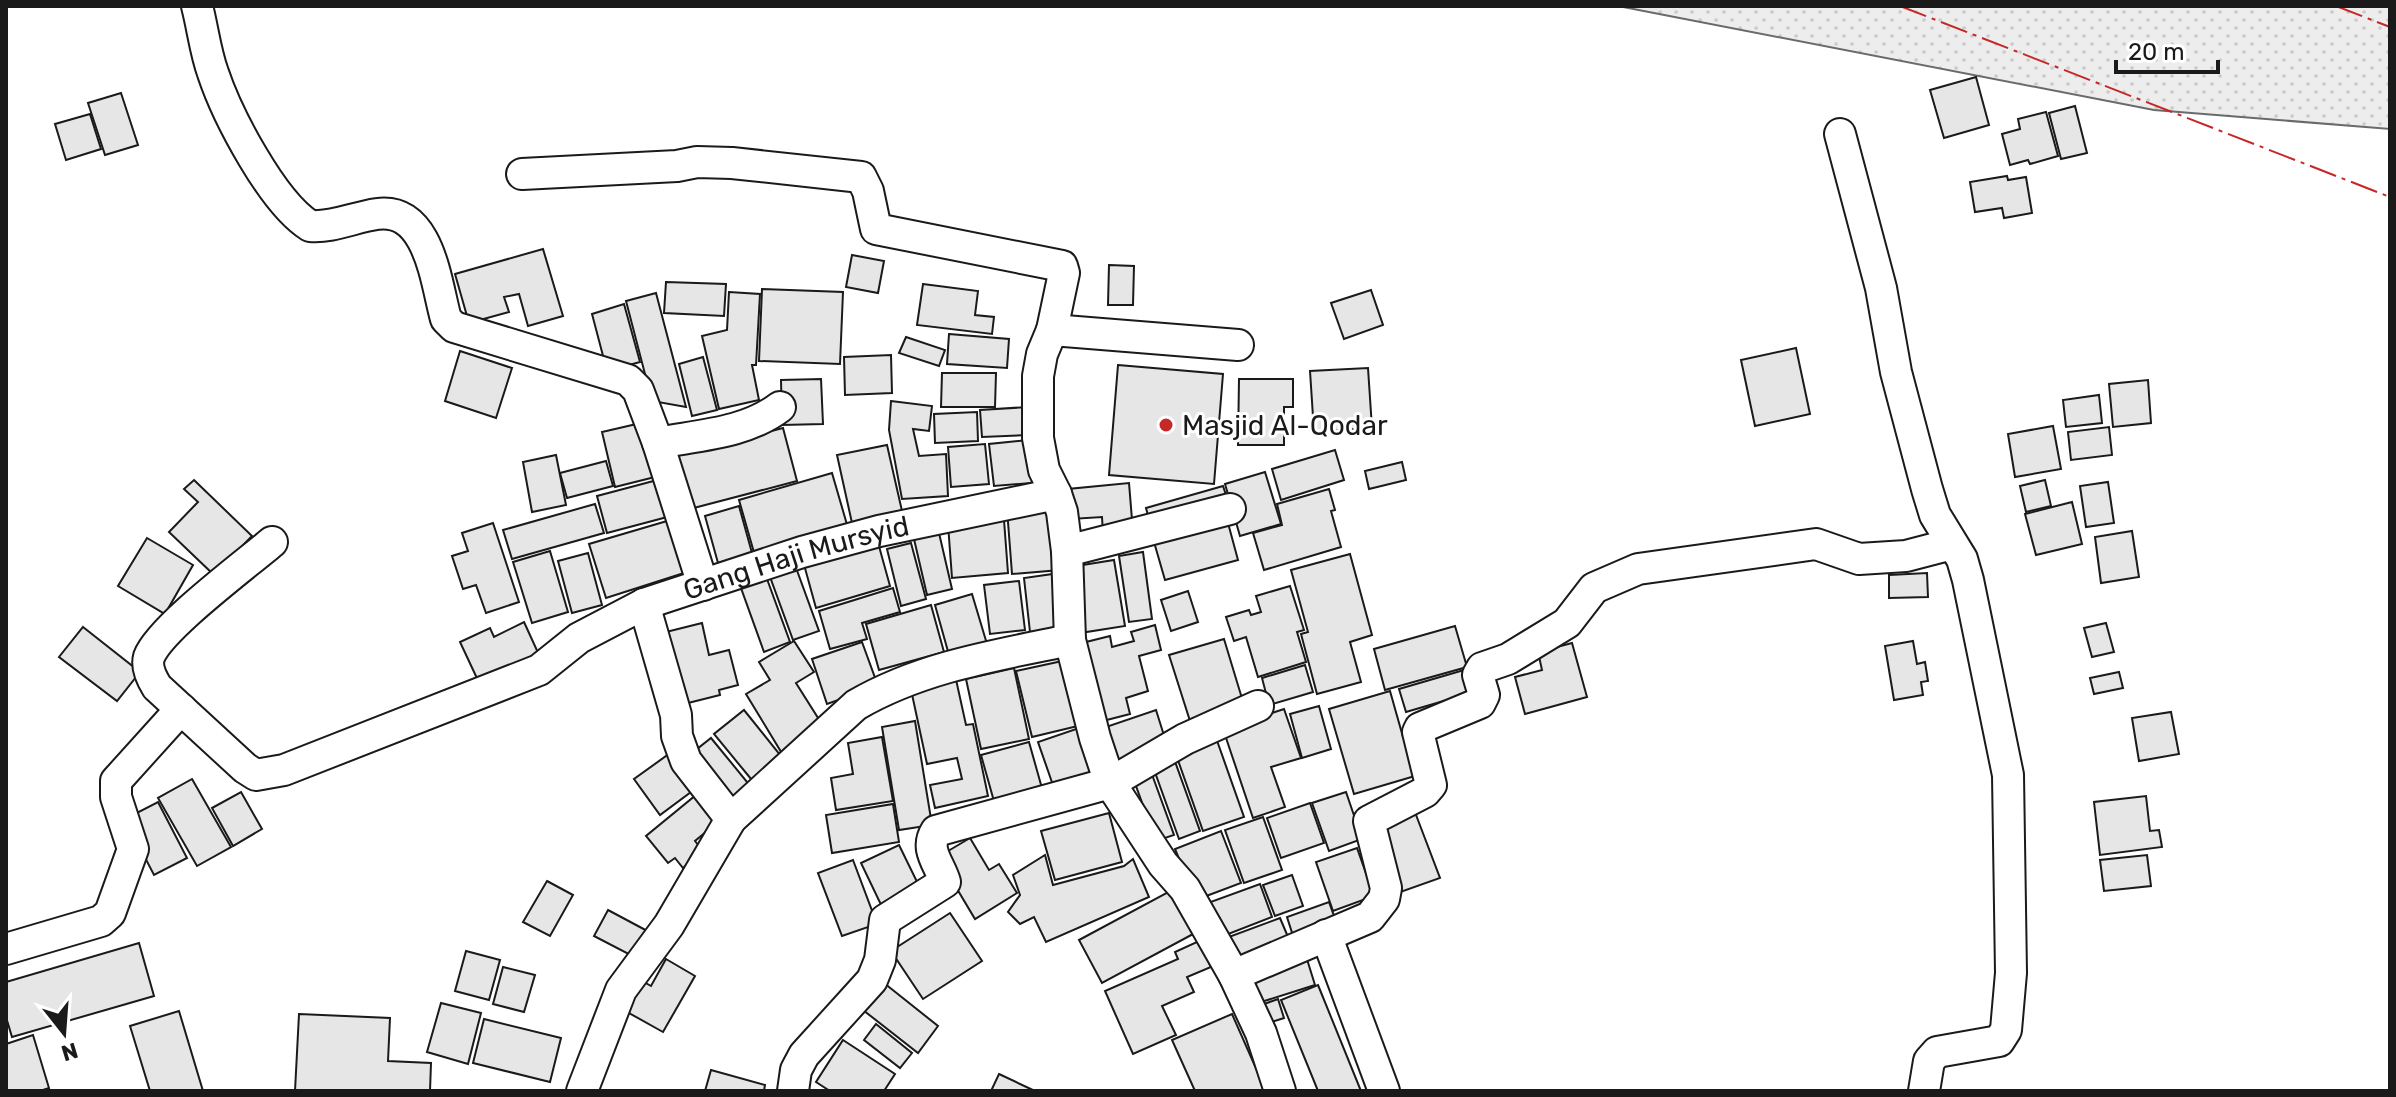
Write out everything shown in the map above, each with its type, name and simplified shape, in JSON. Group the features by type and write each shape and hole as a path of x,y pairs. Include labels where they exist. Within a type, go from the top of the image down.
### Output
{"street":[{"path":"197,6 214,77 245,141 280,198 306,223 315,226 380,214 391,214 403,220 425,242 442,306 450,324 628,380 638,390 703,585"},
{"path":"1840,134 1881,288 1896,372 1927,489 1935,515 1962,559 2008,775 2011,973 2006,1030 1999,1041 1937,1052 1929,1061 1924,1091"},
{"path":"522,174 677,166 697,162 861,177 868,191 876,229 1062,266 1064,273 1052,330 1042,354 1038,376 1038,438 1044,470 1056,494 1067,551 1070,640 1095,738 1110,783 1163,864 1185,889 1234,975 1261,1033 1280,1091"},
{"path":"1052,330 1238,345"},
{"path":"658,443 751,424 765,419 780,407"},
{"name":"Gang Haji Mursyid","path":"272,542 165,633 149,658 149,668 157,687 256,775 270,774 539,670 579,638 644,604 802,552 879,531 1056,494"},
{"path":"1067,551 1230,509"},
{"path":"1234,975 1370,917 1384,899 1386,888 1369,818 1425,792 1431,785 1418,732 1420,728 1480,703 1484,695 1478,675 1482,668 1508,659 1567,623 1594,588 1638,569 1789,546 1816,544 1859,559 1906,556 1952,544"},
{"path":"644,604 686,761 731,819"},
{"path":"582,1091 621,990 669,925 731,819 856,705 875,694 939,669 1070,640"},
{"path":"793,1091 796,1070 804,1055 872,980 880,960 885,920 945,882 930,848 936,831 1110,783 1185,739 1258,706"},
{"path":"6,949 101,921 110,913 133,849 116,797 116,781 181,709"},
{"path":"1326,935 1384,1091"}],"shaded area":[{"path":"1618,6 2390,6 2390,129 2154,110"}],"building":[{"path":"1976,77 1989,125 1944,138 1930,90"},
{"path":"121,93 138,145 105,155 88,103"},
{"path":"2075,106 2087,153 2061,159 2049,113"},
{"path":"2046,112 2058,156 2030,164 2028,160 2010,165 2002,134 2020,129 2018,119"},
{"path":"90,114 101,149 66,160 55,124"},
{"path":"2007,176 2008,180 2026,177 2032,213 2004,218 2002,208 1975,212 1970,182"},
{"path":"543,249 563,316 528,326 519,294 504,297 509,312 469,323 455,274"},
{"path":"852,255 884,261 878,293 846,287"},
{"path":"1109,265 1134,266 1133,305 1108,305"},
{"path":"666,282 726,284 724,316 664,313"},
{"path":"923,284 978,291 975,315 994,317 992,334 917,325"},
{"path":"762,289 843,292 840,364 759,361"},
{"path":"1371,290 1383,325 1344,339 1331,303"},
{"path":"729,292 760,294 756,365 752,365 759,400 719,409 702,336 727,330"},
{"path":"656,293 686,407 652,401 626,301"},
{"path":"624,304 640,362 607,371 592,314"},
{"path":"949,334 1009,339 1007,368 947,364"},
{"path":"906,337 945,350 939,366 899,353"},
{"path":"1796,348 1810,414 1755,426 1741,360"},
{"path":"460,351 512,368 496,418 445,401"},
{"path":"891,355 892,393 845,395 844,357"},
{"path":"703,357 717,410 692,416 679,364"},
{"name":"Masjid Al-Qodar","path":"1118,365 1223,374 1214,484 1109,475"},
{"path":"1368,368 1372,428 1314,432 1310,371"},
{"path":"942,373 996,373 995,407 941,407"},
{"path":"821,379 823,424 782,425 781,380"},
{"path":"1239,379 1293,379 1293,407 1284,407 1284,445 1238,445"},
{"path":"2148,380 2151,423 2113,427 2109,384"},
{"path":"2099,395 2102,423 2066,427 2063,400"},
{"path":"891,401 932,406 929,431 913,429 919,456 946,454 948,496 902,499 889,430"},
{"path":"1028,407 1030,435 982,437 980,410"},
{"path":"977,412 978,441 935,443 934,414"},
{"path":"641,423 655,477 615,487 602,432"},
{"path":"2053,426 2061,469 2015,477 2008,434"},
{"path":"2109,427 2112,455 2071,460 2068,432"},
{"path":"783,428 797,481 690,509 673,444 698,450"},
{"path":"1028,440 1032,483 994,486 989,444"},
{"path":"985,444 989,484 951,487 948,447"},
{"path":"887,445 902,511 852,523 837,455"},
{"path":"1335,450 1344,480 1281,500 1272,469"},
{"path":"556,455 566,505 532,512 523,462"},
{"path":"606,461 613,486 567,498 560,473"},
{"path":"1402,462 1406,480 1369,489 1365,471"},
{"path":"1265,472 1281,524 1240,536 1225,484"},
{"path":"832,473 848,528 755,556 739,500"},
{"path":"661,479 671,516 607,533 597,496"},
{"path":"194,480 252,536 214,575 169,532 198,502 184,489"},
{"path":"2045,480 2051,506 2026,512 2020,486"},
{"path":"2108,482 2114,523 2086,527 2080,486"},
{"path":"1129,483 1133,532 1103,534 1102,517 1071,519 1068,489"},
{"path":"1223,486 1228,501 1150,523 1146,508"},
{"path":"1329,489 1335,510 1331,511 1341,547 1264,570 1253,533 1282,525 1277,504"},
{"path":"2072,502 2082,544 2036,555 2025,514"},
{"path":"595,504 604,533 512,559 503,530"},
{"path":"1055,505 1060,570 1012,574 1007,509"},
{"path":"739,506 752,553 718,563 705,516"},
{"path":"1004,520 1008,573 952,578 948,524"},
{"path":"667,521 684,573 606,598 589,544"},
{"path":"493,523 519,602 486,613 476,585 463,589 452,556 468,551 462,533"},
{"path":"1228,523 1238,560 1165,580 1154,542"},
{"path":"2132,531 2139,577 2101,583 2095,537"},
{"path":"939,533 952,589 927,595 914,539"},
{"path":"147,538 193,565 165,614 118,586"},
{"path":"877,539 890,586 816,608 803,561"},
{"path":"911,543 926,599 901,606 887,549"},
{"path":"550,551 568,612 532,623 513,562"},
{"path":"1143,552 1152,619 1129,622 1119,556"},
{"path":"588,553 602,605 572,613 558,561"},
{"path":"1350,554 1372,635 1350,642 1361,682 1317,694 1301,634 1308,632 1291,570"},
{"path":"1114,560 1125,626 1080,633 1070,567"},
{"path":"795,565 819,631 793,640 769,574"},
{"path":"1060,573 1066,628 1030,632 1024,578"},
{"path":"1927,573 1928,597 1889,598 1889,575"},
{"path":"767,579 790,642 764,652 741,588"},
{"path":"1019,581 1025,630 990,634 984,585"},
{"path":"1290,586 1304,630 1297,632 1306,662 1258,677 1246,637 1234,641 1226,617 1249,610 1251,615 1261,612 1256,596"},
{"path":"893,588 900,612 862,623 867,639 830,649 819,611"},
{"path":"1188,591 1198,622 1171,631 1161,600"},
{"path":"972,594 987,644 949,655 935,605"},
{"path":"931,605 944,652 879,670 866,624"},
{"path":"524,622 540,657 482,689 460,642 490,628 494,637"},
{"path":"702,623 709,655 729,650 738,685 719,690 720,695 676,706 658,634"},
{"path":"2106,623 2114,652 2092,657 2084,628"},
{"path":"1155,625 1161,650 1139,656 1148,691 1126,698 1130,714 1099,722 1078,644 1110,636 1112,647 1134,641 1131,632"},
{"path":"1455,626 1467,667 1385,690 1374,649"},
{"path":"83,627 140,672 117,701 59,657"},
{"path":"1224,639 1244,705 1190,721 1169,655"},
{"path":"794,641 814,672 796,683 825,729 783,755 746,694 770,680 759,662"},
{"path":"1913,641 1917,664 1925,662 1928,681 1921,682 1923,695 1894,700 1885,646"},
{"path":"862,642 878,686 827,704 812,659"},
{"path":"1572,643 1587,697 1525,714 1515,677 1542,670 1538,652"},
{"path":"1067,660 1082,725 1032,737 1016,671"},
{"path":"1305,665 1313,692 1269,705 1262,678"},
{"path":"1014,668 1029,739 981,749 966,679"},
{"path":"1464,670 1471,693 1406,712 1399,689"},
{"path":"2119,672 2123,688 2094,694 2090,678"},
{"path":"955,675 966,725 973,724 988,796 935,808 930,785 962,779 957,758 927,764 910,685"},
{"path":"1390,691 1403,737 1413,734 1415,776 1354,794 1329,709"},
{"path":"1319,706 1331,749 1302,758 1290,714"},
{"path":"1284,709 1301,758 1271,767 1285,807 1253,818 1223,729"},
{"path":"744,710 785,761 756,785 714,734"},
{"path":"1156,710 1167,745 1112,763 1100,729"},
{"path":"2171,712 2179,754 2139,761 2132,718"},
{"path":"915,721 932,825 899,830 882,727"},
{"path":"1082,727 1099,776 1055,791 1038,742"},
{"path":"1215,735 1244,817 1203,831 1174,749"},
{"path":"882,737 893,801 836,810 831,778 853,774 848,743"},
{"path":"711,738 752,788 728,807 687,757"},
{"path":"1029,742 1045,799 997,812 981,755"},
{"path":"673,751 699,786 660,815 634,779"},
{"path":"1173,756 1200,831 1179,839 1152,764"},
{"path":"1150,769 1174,835 1156,841 1132,775"},
{"path":"192,779 231,847 197,866 158,798"},
{"path":"241,792 262,829 233,846 212,808"},
{"path":"1346,792 1362,839 1329,851 1312,803"},
{"path":"696,795 718,822 695,841 703,851 683,868 675,858 668,863 646,836"},
{"path":"2146,796 2150,831 2159,830 2162,847 2100,855 2094,802"},
{"path":"158,802 187,858 154,875 125,819"},
{"path":"1310,803 1324,843 1281,858 1267,818"},
{"path":"893,804 899,842 832,853 826,815"},
{"path":"1413,807 1440,878 1392,895 1374,822"},
{"path":"1109,813 1122,862 1055,880 1041,831"},
{"path":"1263,817 1282,870 1244,883 1225,830"},
{"path":"1221,831 1241,883 1201,898 1188,881 1175,849"},
{"path":"970,838 989,870 999,864 1017,893 975,919 938,857"},
{"path":"899,845 922,892 884,911 861,863"},
{"path":"1357,848 1374,896 1333,911 1316,862"},
{"path":"1045,855 1053,885 1124,866 1133,859 1149,897 1046,942 1034,917 1020,924 1008,912 1020,895 1013,875"},
{"path":"2147,855 2151,886 2104,891 2100,860"},
{"path":"853,860 877,924 842,936 818,873"},
{"path":"1292,875 1303,906 1275,916 1263,885"},
{"path":"547,881 573,895 550,936 523,922"},
{"path":"1260,884 1272,917 1218,938 1205,904"},
{"path":"1172,890 1195,933 1102,983 1079,940"},
{"path":"1329,902 1338,927 1295,942 1287,917"},
{"path":"608,910 653,934 640,960 594,936"},
{"path":"950,913 982,961 923,999 891,951"},
{"path":"1280,918 1291,944 1236,965 1226,938"},
{"path":"1199,941 1211,967 1187,977 1194,992 1162,1006 1176,1035 1133,1054 1105,991 1178,959 1175,952"},
{"path":"139,943 154,996 12,1037 6,1017 6,982"},
{"path":"466,951 500,960 489,1000 455,991"},
{"path":"1306,956 1315,985 1258,1003 1250,974"},
{"path":"666,959 695,976 663,1032 620,1008 637,978 651,986"},
{"path":"503,967 535,975 524,1012 493,1004"},
{"path":"884,983 938,1026 918,1053 863,1010"},
{"path":"1318,985 1361,1091 1318,1091 1281,1000"},
{"path":"1278,999 1284,1018 1262,1025 1256,1007"},
{"path":"441,1003 481,1013 468,1064 427,1052"},
{"path":"179,1011 203,1091 150,1091 130,1026"},
{"path":"299,1014 390,1018 388,1061 431,1063 430,1091 295,1091"},
{"path":"1232,1014 1266,1091 1195,1091 1172,1040"},
{"path":"484,1019 561,1038 550,1082 473,1063"},
{"path":"876,1024 912,1053 900,1068 864,1040"},
{"path":"33,1035 49,1088 6,1091 6,1044"},
{"path":"843,1040 895,1074 884,1091 830,1091 816,1082"},
{"path":"711,1070 765,1085 764,1091 705,1091"},
{"path":"999,1074 1035,1091 991,1091"}],"power":[{"path":"1900,6 2390,197"},
{"path":"2336,6 2390,27"}],"place":[{"name":"Masjid Al-Qodar","path":"1166,425"}]}
